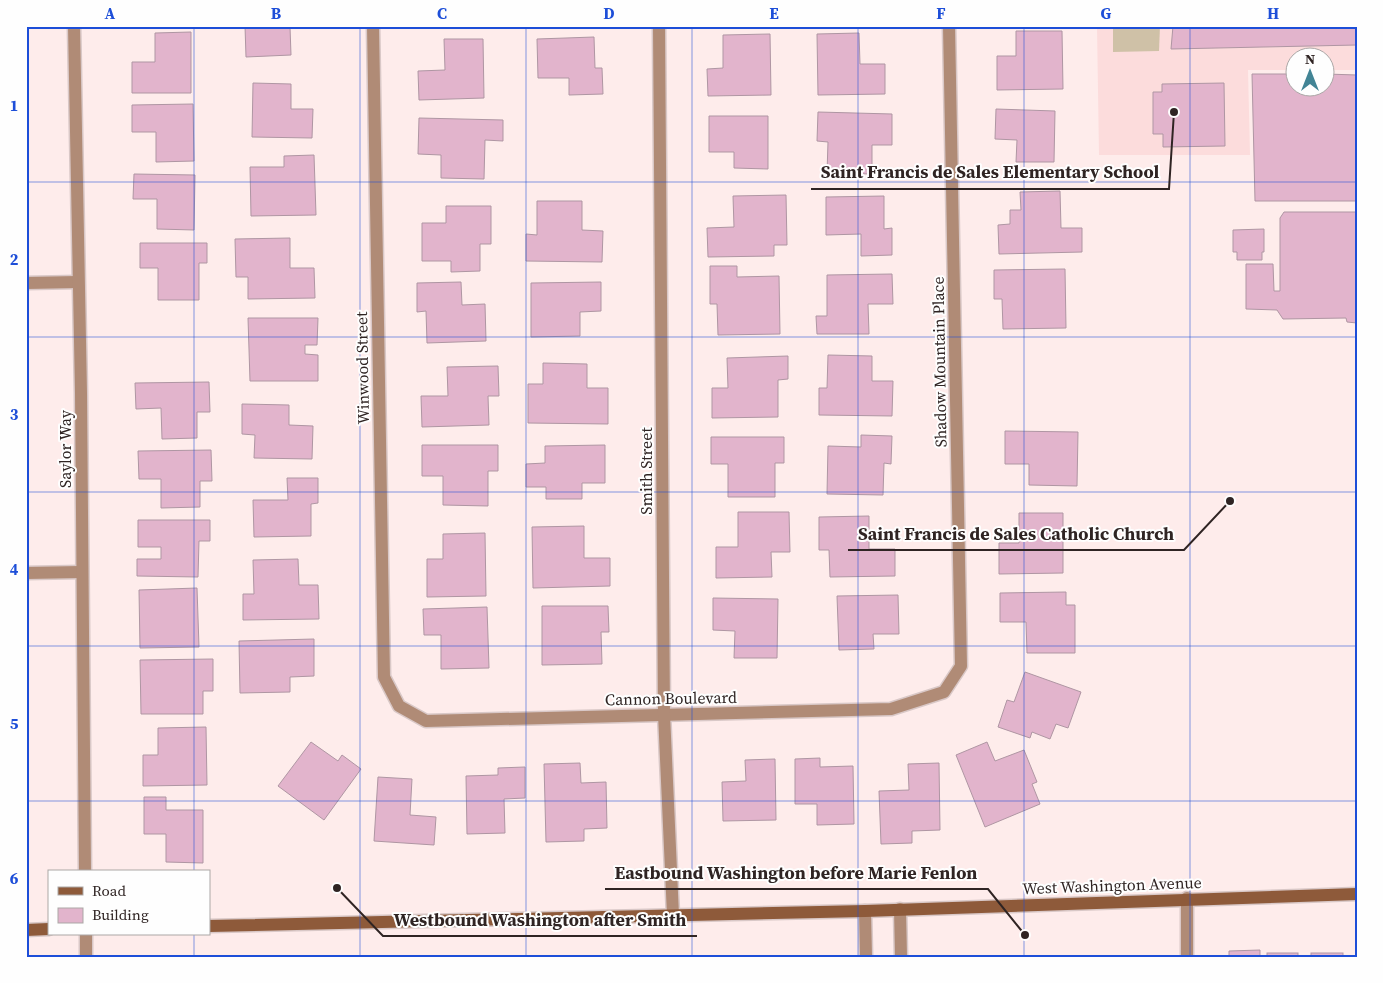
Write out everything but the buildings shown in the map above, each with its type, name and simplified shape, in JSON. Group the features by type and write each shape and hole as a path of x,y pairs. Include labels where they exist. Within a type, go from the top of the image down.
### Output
{"main road":[{"name":"West Washington Avenue","path":"210,926 865,911 1187,898 1357,894"},
{"path":"26,930 48,930"}],"street":[{"name":"Saylor Way","path":"74,26 81,393 85,870"},
{"name":"Winwood Street","path":"372,26 384,677 400,706"},
{"name":"Smith Street","path":"659,26 664,714 673,915"},
{"name":"Shadow Mountain Place","path":"944,692 961,666 949,26"},
{"path":"26,283 78,282"},
{"path":"26,573 81,572"},
{"name":"Cannon Boulevard","path":"400,706 426,721 891,710 944,692"},
{"path":"1187,898 1187,957"},
{"path":"900,910 901,957"},
{"path":"865,911 866,957"},
{"path":"86,936 86,957"}],"shaded area":[{"path":"1097,26 1357,26 1357,70 1336,70 1336,48 1286,48 1286,70 1248,70 1250,155 1099,155"},
{"path":"1113,26 1160,26 1159,51 1113,52"}],"place":[{"name":"Saint Francis de Sales Elementary School","path":"1174,112"},
{"name":"Saint Francis de Sales Catholic Church","path":"1230,501"},
{"name":"Westbound Washington after Smith","path":"337,888"},
{"name":"Eastbound Washington before Marie Fenlon","path":"1025,935"}]}
